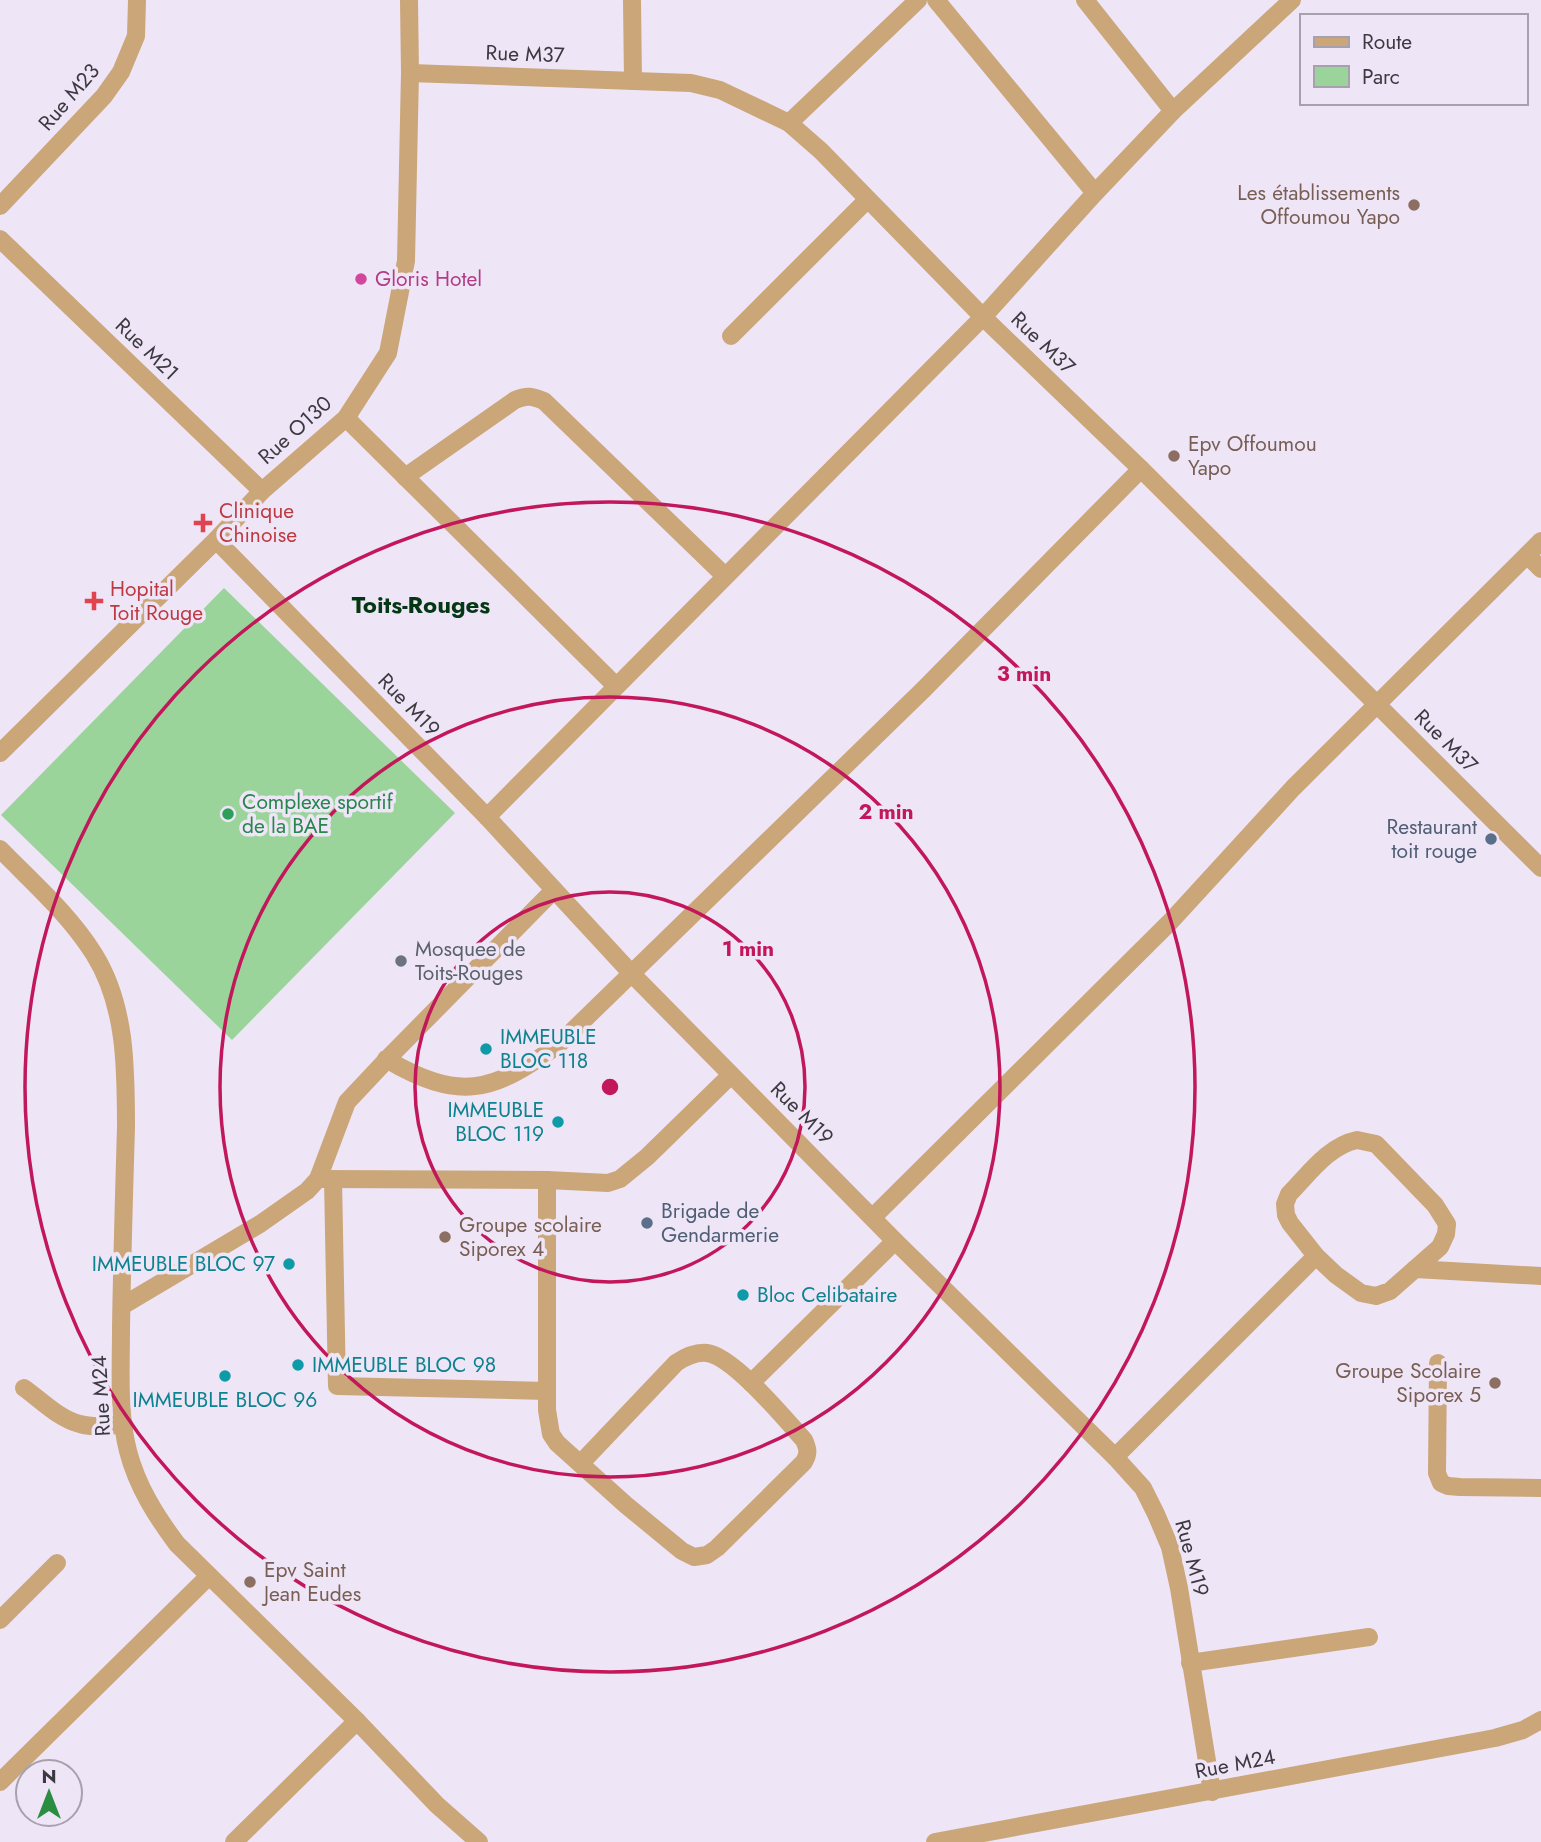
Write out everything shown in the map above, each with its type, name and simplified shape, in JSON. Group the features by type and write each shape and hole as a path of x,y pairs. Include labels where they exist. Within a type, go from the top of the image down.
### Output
{"street":[{"name":"Rue M23","path":"0,206 104,96 121,72 136,36 137,0"},
{"name":"Rue O130","path":"0,753 216,540 262,491 346,418 388,353 406,261 409,0"},
{"path":"632,0 633,81"},
{"path":"789,123 918,0"},
{"path":"936,0 1095,193"},
{"path":"1085,0 1173,111"},
{"path":"487,817 983,317 1173,111 1292,0"},
{"name":"Rue M37","path":"410,73 691,83 720,90 789,123 821,151 983,317 1141,469 1541,868"},
{"path":"731,336 867,200"},
{"name":"Rue M21","path":"0,239 262,491"},
{"path":"405,477 515,400 531,396 544,401 725,576"},
{"path":"346,418 617,686"},
{"path":"386,1059 413,1075 456,1087 488,1084 517,1071 558,1045 923,690 1141,469"},
{"name":"Rue M19","path":"216,540 487,817 632,974 1143,1488 1170,1547 1212,1792"},
{"path":"873,1217 1171,920 1293,788 1541,541"},
{"path":"1527,555 1541,569"},
{"name":"Rue M24","path":"0,849 70,922 94,954 110,986 120,1020 126,1087 121,1369 128,1451 140,1485 158,1519 177,1544 357,1721 437,1805 480,1842"},
{"path":"547,1391 337,1386 326,1179 347,1102 386,1059 554,890"},
{"path":"122,1306 260,1224 326,1179 547,1180 608,1183 620,1179 647,1157 731,1075"},
{"path":"1357,1140 1376,1144 1435,1205 1447,1224 1440,1247 1415,1269 1390,1291 1376,1296 1361,1293 1316,1256 1296,1231 1286,1214 1285,1203 1289,1194 1336,1148 1357,1140"},
{"path":"547,1180 547,1410 551,1434 557,1443 626,1505 682,1551 694,1557 707,1555 717,1548 804,1462 808,1448 804,1440 751,1383 723,1359 708,1353 684,1358 676,1363 581,1463"},
{"path":"751,1383 895,1241"},
{"path":"1115,1457 1316,1256"},
{"path":"1415,1269 1541,1276"},
{"path":"1438,1363 1437,1473 1441,1483 1460,1487 1541,1488"},
{"path":"24,1388 67,1420 80,1425 124,1424"},
{"path":"0,1620 57,1563"},
{"path":"0,1782 209,1576"},
{"path":"1191,1663 1369,1637"},
{"name":"Rue M24","path":"934,1842 1495,1738 1523,1730 1541,1720"},
{"path":"234,1842 357,1721"}],"green space":[{"name":"Complexe sportif de la BAE","path":"224,588 455,813 232,1040 1,815"}],"place":[{"name":"Les établissements Offoumou Yapo","path":"1414,205"},
{"name":"Gloris Hotel","path":"361,279"},
{"name":"Epv Offoumou Yapo","path":"1174,456"},
{"name":"Clinique Chinoise","path":"203,523"},
{"name":"Hopital Toit Rouge","path":"94,601"},
{"name":"Complexe sportif de la BAE","path":"228,814"},
{"name":"Restaurant toit rouge","path":"1491,839"},
{"name":"Mosquee de Toits-Rouges","path":"401,961"},
{"name":"IMMEUBLE BLOC 118","path":"486,1049"},
{"name":"IMMEUBLE BLOC 119","path":"558,1122"},
{"name":"Brigade de Gendarmerie","path":"647,1223"},
{"name":"Groupe scolaire Siporex 4","path":"445,1237"},
{"name":"IMMEUBLE BLOC 97","path":"289,1264"},
{"name":"Bloc Celibataire","path":"743,1295"},
{"name":"IMMEUBLE BLOC 98","path":"298,1365"},
{"name":"IMMEUBLE BLOC 96","path":"225,1376"},
{"name":"Groupe Scolaire Siporex 5","path":"1495,1383"},
{"name":"Epv Saint Jean Eudes","path":"250,1582"}],"district":[{"name":"Toits-Rouges","path":"421,604"}]}
